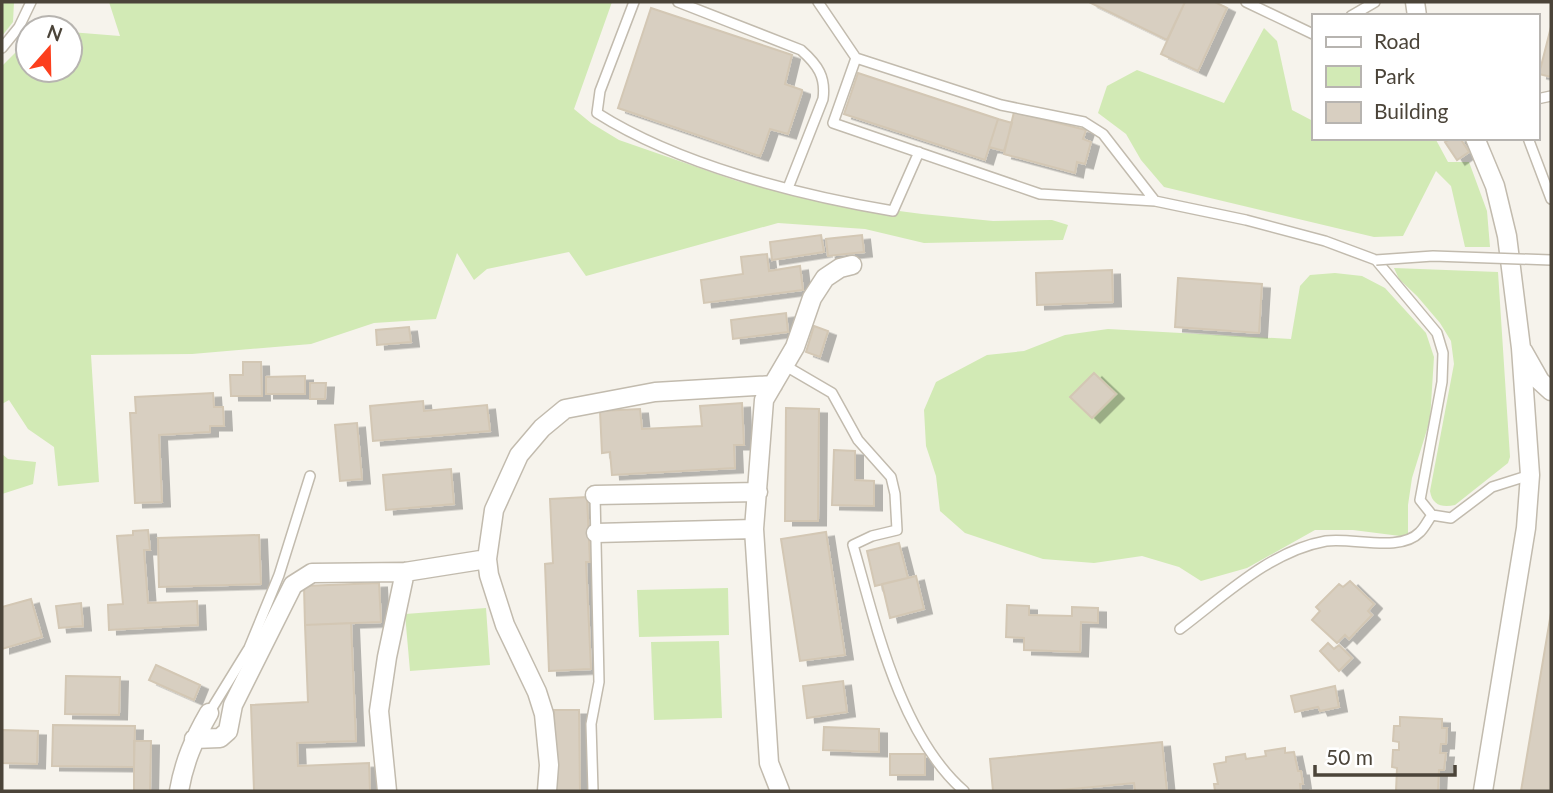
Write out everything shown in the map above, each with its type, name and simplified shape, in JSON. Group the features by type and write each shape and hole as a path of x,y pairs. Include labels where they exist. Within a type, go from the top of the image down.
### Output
{"street":[{"path":"1476,140 1495,186 1507,236 1521,348 1530,475 1525,528 1483,791"},
{"path":"776,790 769,763 754,529 764,400 795,347 812,298 825,278 840,268 852,265"},
{"path":"1521,348 1541,381 1551,391"},
{"path":"547,791 549,765 544,714 537,691 505,625 489,575 487,559 494,510 519,455 542,428 565,409 655,392 773,385"},
{"path":"595,495 758,492"},
{"path":"596,533 754,529"},
{"path":"194,739 220,738 228,731 233,705 293,585 312,573 405,572 487,559"},
{"path":"387,791 379,711 405,572"},
{"path":"179,791 182,769 194,739 209,713"}],"lane":[{"path":"2,48 19,27 31,2"},
{"path":"634,2 600,91 597,113 622,129 697,160 825,200 893,211 919,152"},
{"path":"678,2 801,50 817,64 825,86 823,99 788,188"},
{"path":"818,2 856,58 1001,105 1084,122 1103,134 1155,201"},
{"path":"1246,2 1312,33"},
{"path":"1354,14 1375,2"},
{"path":"856,58 833,123 1040,194 1155,201 1246,220 1325,241 1376,260 1433,256 1551,260"},
{"path":"1529,140 1551,199"},
{"path":"1376,260 1437,333 1443,352 1442,382 1420,500 1432,514 1451,517 1492,487 1530,475"},
{"path":"785,365 832,393 858,440 891,477 897,530 872,536 853,545 883,650 916,728 942,767 964,791"},
{"path":"209,713 249,648 279,575 310,476"},
{"path":"593,791 592,724 599,682 595,495"},
{"path":"1180,629 1251,575 1288,553 1327,541 1405,542 1419,533 1432,514"}],"green space":[{"path":"2,2 14,2 13,22 2,36"},
{"path":"109,2 612,2 574,109 619,140 737,181 808,199 922,214 993,221 1052,220 1068,225 1063,240 924,243 865,229 778,223 586,276 569,252 487,269 474,280 457,253 436,319 374,323 311,344 192,354 91,355 99,482 58,486 54,447 28,429 9,400 2,404 2,66 14,54 14,84 84,84 84,33 120,36"},
{"path":"1264,28 1277,41 1292,110 1312,120 1312,140 1436,140 1448,162 1469,162 1487,211 1490,247 1465,247 1451,186 1436,171 1403,236 1374,237 1164,187 1141,160 1126,134 1098,113 1107,86 1137,70 1224,103"},
{"path":"1394,268 1498,272 1510,457 1508,463 1455,505 1438,504 1433,500 1430,491 1454,364 1451,341 1440,323 1399,279"},
{"path":"1335,273 1362,276 1385,288 1426,333 1434,357 1430,420 1412,478 1408,505 1408,537 1353,530 1315,530 1247,568 1201,581 1179,567 1142,556 1094,563 1043,559 965,533 940,511 936,476 926,446 924,410 936,382 987,355 1024,351 1065,335 1108,329 1291,339 1300,286 1310,275"},
{"path":"2,454 8,459 36,462 33,484 2,494"},
{"path":"728,588 729,635 639,637 637,590"},
{"path":"486,608 490,665 410,671 405,614"},
{"path":"719,641 722,718 654,720 651,642"}],"building":[{"path":"1089,2 1185,2 1167,40"},
{"path":"1185,2 1215,2 1227,8 1198,71 1161,54"},
{"path":"651,8 792,55 785,84 802,92 788,134 770,129 760,156 618,108"},
{"path":"1551,27 1551,77 1539,74"},
{"path":"858,73 998,119 985,160 844,114"},
{"path":"1014,112 1086,130 1083,139 1091,142 1085,164 1077,162 1075,173 1004,154"},
{"path":"998,119 1012,123 1004,151 989,147"},
{"path":"1461,140 1469,152 1457,160 1445,142"},
{"path":"821,235 824,252 772,260 770,242"},
{"path":"862,235 864,252 828,256 826,239"},
{"path":"767,254 769,271 800,266 803,290 704,303 701,280 743,274 741,257"},
{"path":"1112,270 1113,302 1037,305 1036,273"},
{"path":"1178,278 1262,284 1259,333 1175,327"},
{"path":"786,313 788,332 733,339 731,320"},
{"path":"814,326 828,331 820,357 806,352"},
{"path":"409,327 411,342 377,345 376,330"},
{"path":"243,362 261,362 262,396 231,396 230,375 243,375"},
{"path":"1094,373 1116,394 1092,418 1070,397"},
{"path":"305,376 305,394 266,394 266,377"},
{"path":"310,383 326,383 325,399 310,399"},
{"path":"213,393 214,407 223,407 224,426 210,426 210,432 159,435 162,502 135,503 130,413 136,413 135,397"},
{"path":"423,401 424,411 487,405 490,431 373,441 370,406"},
{"path":"742,403 744,445 734,445 735,468 612,475 610,452 602,453 600,411 640,409 642,429 702,426 700,406"},
{"path":"786,408 819,409 818,521 785,521"},
{"path":"357,423 362,479 340,481 335,425"},
{"path":"834,450 855,451 855,480 874,481 874,506 832,505"},
{"path":"451,469 454,504 386,510 383,475"},
{"path":"587,497 590,562 586,562 591,669 549,671 545,564 553,563 550,499"},
{"path":"148,530 150,550 144,550 148,603 197,601 198,625 109,630 108,605 123,604 117,536"},
{"path":"826,532 845,655 800,661 781,539"},
{"path":"259,535 261,584 159,587 158,538"},
{"path":"899,543 908,578 875,586 867,551"},
{"path":"916,576 924,609 890,618 882,584"},
{"path":"1350,581 1374,604 1368,611 1372,615 1349,639 1345,635 1337,643 1312,620 1320,611 1316,607 1339,584 1343,587"},
{"path":"379,583 381,622 305,625 304,586"},
{"path":"31,599 42,637 2,649 2,607"},
{"path":"81,603 83,626 59,628 56,606"},
{"path":"1007,605 1029,606 1029,615 1072,616 1072,607 1098,608 1098,623 1081,622 1080,652 1024,650 1024,638 1006,637"},
{"path":"1551,613 1551,791 1521,791"},
{"path":"351,623 356,741 297,743 298,766 369,763 370,791 254,791 251,705 308,702 305,625"},
{"path":"1328,643 1334,649 1339,645 1352,658 1339,671 1320,651"},
{"path":"156,665 200,685 194,700 149,680"},
{"path":"66,676 120,677 119,715 65,714"},
{"path":"843,681 847,712 807,718 803,686"},
{"path":"1335,686 1339,707 1320,711 1318,707 1295,712 1291,696"},
{"path":"554,710 579,710 580,791 555,791"},
{"path":"1400,717 1442,719 1442,728 1447,728 1446,744 1441,744 1440,753 1446,753 1444,770 1439,770 1438,791 1396,791 1397,768 1392,767 1393,750 1399,750 1399,742 1393,741 1394,726 1400,726"},
{"path":"53,725 135,726 134,767 52,766"},
{"path":"824,727 879,729 879,752 823,750"},
{"path":"2,730 38,731 37,764 2,763"},
{"path":"134,741 151,741 150,791 134,791"},
{"path":"1162,742 1167,791 1135,791 1134,783 1051,791 993,791 990,759"},
{"path":"1285,748 1285,753 1294,752 1298,771 1301,771 1301,791 1215,791 1214,784 1218,784 1214,764 1226,762 1226,757 1245,754 1246,759 1266,756 1265,751"},
{"path":"890,754 925,754 925,775 890,775"}]}
